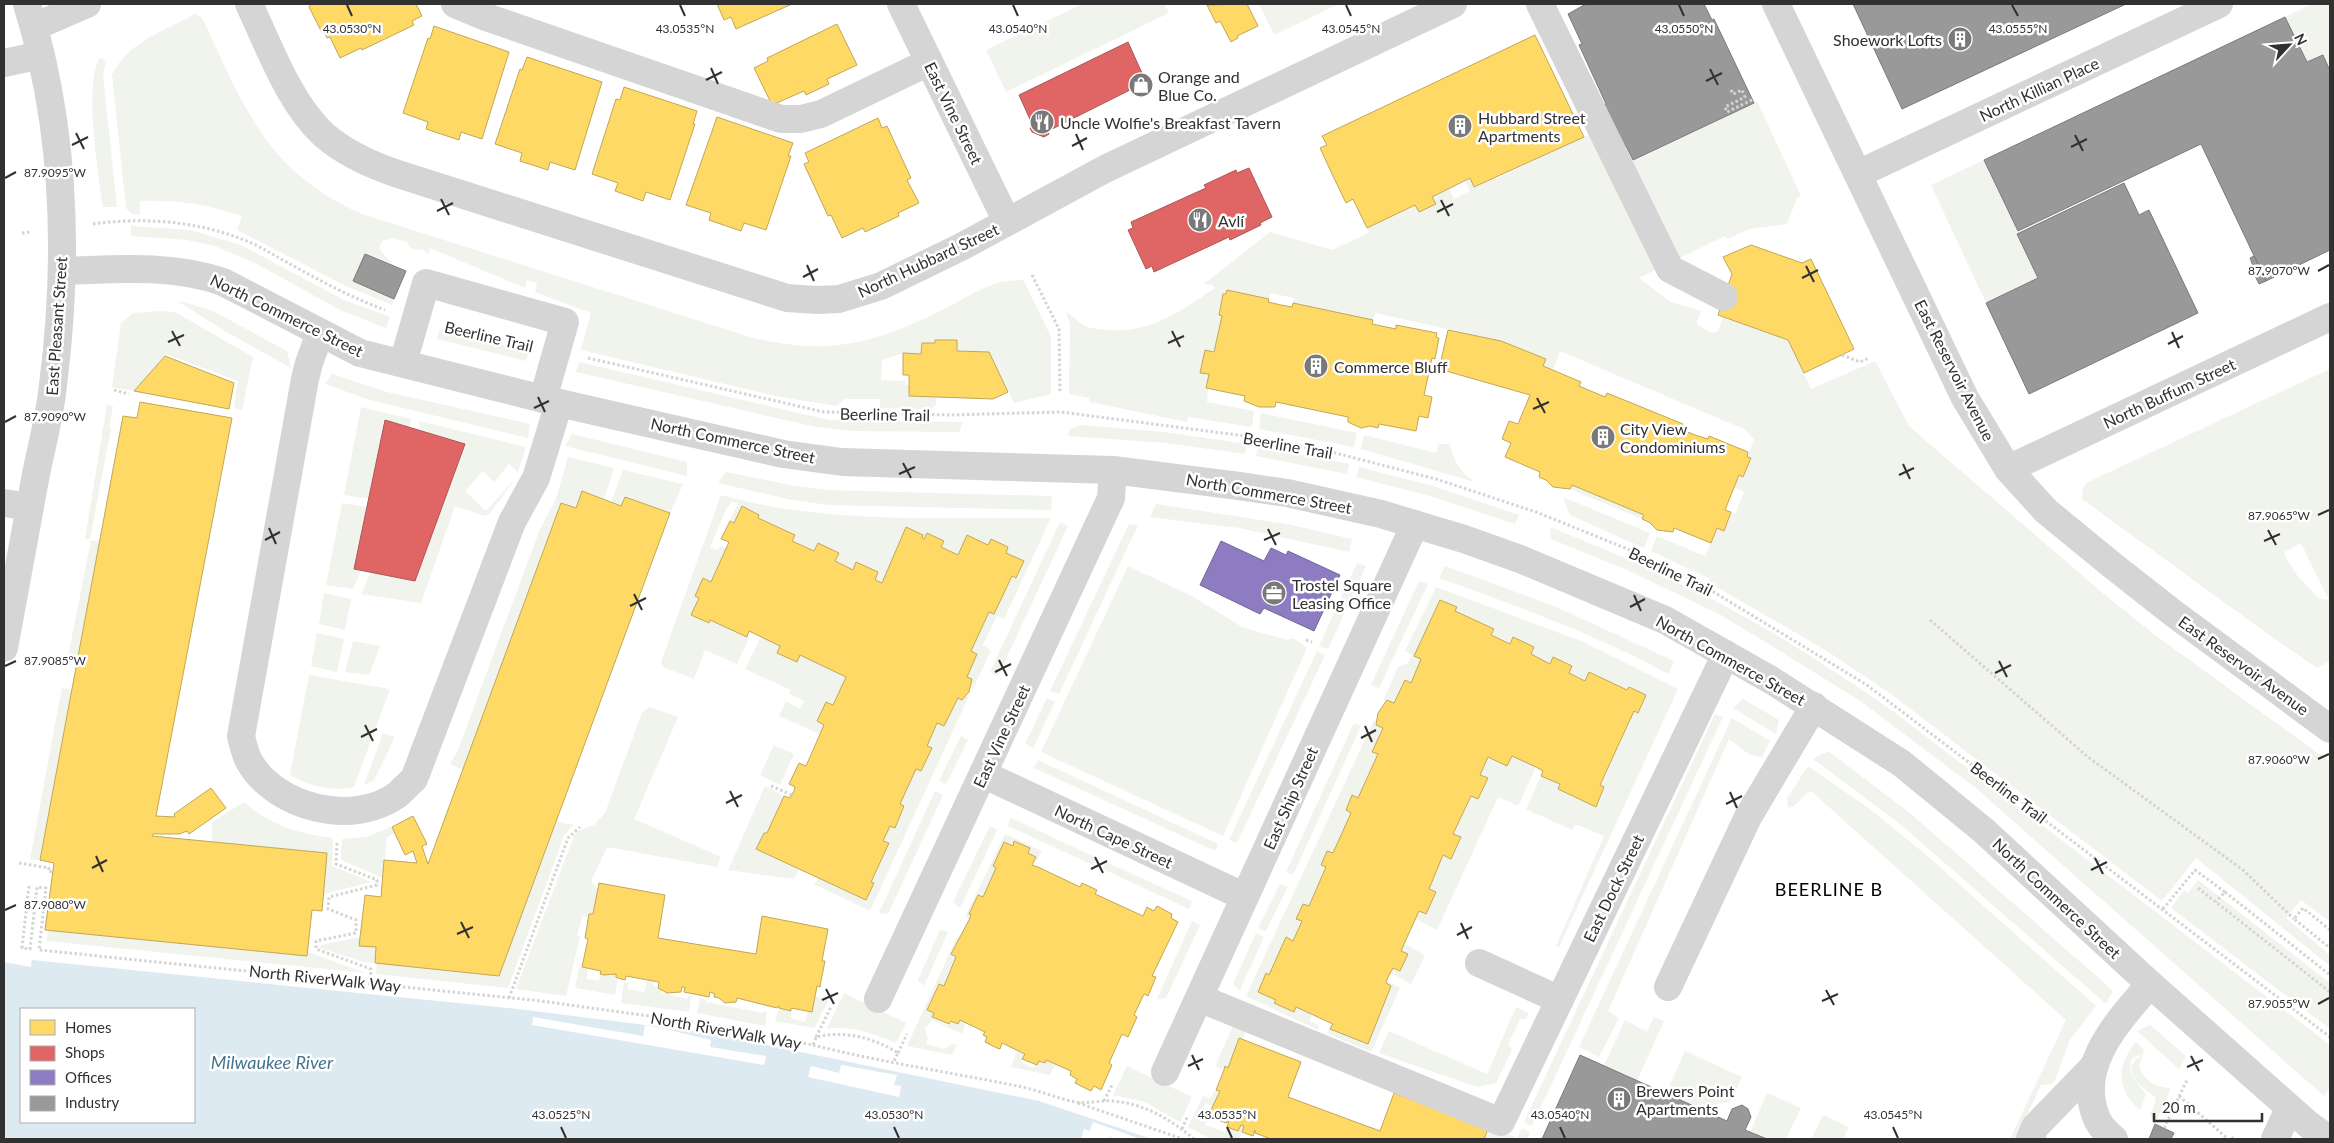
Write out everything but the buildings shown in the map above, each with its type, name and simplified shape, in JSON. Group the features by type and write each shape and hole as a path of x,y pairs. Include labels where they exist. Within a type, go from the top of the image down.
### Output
{"street":[{"path":"31,15 87,4"},
{"name":"North Hubbard Street","path":"249,4 286,82 306,114 324,135 352,155 373,166 787,298 817,300 839,298 867,291 961,247 1105,169 1453,4"},
{"path":"455,4 486,17 782,119 802,119 821,114 929,62"},
{"name":"East Vine Street","path":"901,4 1007,222"},
{"path":"1540,4 1670,268 1724,297"},
{"name":"East Reservoir Avenue","path":"1776,4 1965,398 2008,469 2046,511 2104,559 2173,613 2330,729"},
{"name":"North Killian Place","path":"1858,174 2219,4"},
{"name":"East Pleasant Street","path":"4,648 53,386 62,271 61,195 56,139 31,15"},
{"path":"4,63 40,55"},
{"name":"North Commerce Street","path":"62,271 163,269 207,276 223,282 360,353 551,401 783,454 842,462 1112,470 1166,475 1287,493 1415,524 1520,559 1665,620 1814,706 1901,763 1983,830 2150,984 2309,1126"},
{"path":"320,333 305,379 241,736 248,761 266,784 293,800 320,809 347,811 371,807 396,795 414,779 512,522 536,478 551,401 557,351 564,322 426,283 403,363"},
{"name":"North Buffum Street","path":"2008,469 2330,317"},
{"name":"East Vine Street","path":"878,999 1111,498 1112,470"},
{"path":"4,503 30,507"},
{"name":"East Ship Street","path":"1165,1072 1415,524"},
{"name":"East Dock Street","path":"1199,998 1501,1122 1726,654"},
{"path":"1668,987 1748,817 1814,706"},
{"name":"North Cape Street","path":"983,774 1245,897"},
{"path":"1479,963 1560,1000"},
{"path":"2114,1139 2097,1120 2090,1086 2104,1041 2150,984"},
{"path":"2030,1139 2035,1127 2095,1065"},
{"path":"2275,1139 2289,1109"}],"path":[{"path":"1731,90 1733,94 1742,90 1745,97 1725,107 1727,112 1754,99"},
{"name":"Beerline Trail","path":"108,222 124,220 172,222 222,232 257,245 320,280 366,302 416,318 470,332"},
{"path":"1032,275 1059,329 1060,393"},
{"name":"Beerline Trail","path":"557,351 824,412 948,415 1061,412 1253,438 1335,453 1436,479 1536,512 1640,554 1707,588 1867,685 2330,1037"},
{"path":"1842,355 1860,362 1869,358"},
{"path":"114,390 129,394"},
{"path":"1930,620 2088,757 2243,870 2294,920 2330,948"},
{"path":"1306,640 1312,642"},
{"path":"771,786 792,796"},
{"path":"509,998 568,838 580,827"},
{"path":"337,835 336,864 377,880 377,884 329,898 328,909 356,920 356,933 316,941 316,949 371,970 370,983"},
{"path":"19,863 49,868 48,871 53,872"},
{"path":"2163,909 2195,870 2330,975"},
{"name":"North RiverWalk Way","path":"29,886 22,948 30,949 37,887 46,888 39,950 509,998 699,1023 1018,1086 1075,1102 1183,1139"},
{"path":"2198,888 2330,992"},
{"path":"2216,902 2225,892"},
{"path":"2294,920 2303,908 2330,930"},
{"path":"816,1038 831,1007"},
{"path":"894,1063 907,1034"},
{"name":"North RiverWalk Way","path":"813,1045 816,1038 825,1035 860,1036 873,1040 898,1053"},
{"path":"2164,1128 2187,1080"},
{"path":"1104,1102 1113,1083"},
{"path":"2179,1096 2227,1138"},
{"name":"North RiverWalk Way","path":"1075,1102 1112,1101 1146,1108 1178,1124 1194,1139"},
{"path":"1182,1129 1188,1115"},
{"path":"2232,1139 2235,1135"}],"shaded area":[{"path":"1082,4 1164,4 1169,13 1006,92 986,50"},
{"path":"1259,4 1339,4 1274,35"},
{"path":"2312,4 2330,4 2330,71 2323,55 2307,62 2285,17"},
{"path":"195,14 202,18 246,108 261,133 280,156 302,177 329,197 362,214 750,337 801,346 847,344 869,339 914,323 1000,282 1023,279 1051,337 1051,394 1014,403 989,352 957,351 956,340 935,340 935,343 921,354 903,353 882,360 881,380 906,381 905,385 909,385 909,396 936,397 936,405 931,409 880,408 880,399 845,399 837,406 780,397 581,350 591,313 535,292 537,283 527,280 525,288 430,248 428,254 422,249 417,250 409,247 407,242 392,238 382,241 379,249 394,265 365,254 354,281 394,299 392,305 346,286 237,230 242,216 216,208 180,202 154,201 140,201 140,215 132,214 126,208 112,75 127,54 137,45"},
{"path":"100,58 106,61 103,76 117,207 103,207 96,152 92,108 95,70"},
{"path":"1757,101 1801,196 1797,198 1787,224 1750,229 1727,239 1725,236 1639,278 1671,302 1701,311 1697,322 1698,325 1711,333 1718,331 1723,317 1788,340 1811,389 1875,361 1909,426 2099,590 2155,635 2330,762 2330,922 2301,900 2286,918 2330,955 2330,966 2196,858 2162,901 1891,694 1827,651 1708,582 1710,579 1651,551 1657,536 1705,556 1717,528 1724,531 1731,512 1735,514 1744,492 1734,487 1739,475 1743,477 1751,459 1747,457 1754,440 1746,430 1560,351 1553,370 1543,366 1546,359 1501,341 1375,313 1373,320 1293,303 1294,298 1270,293 1269,299 1227,290 1226,294 1223,294 1219,315 1222,316 1214,352 1205,351 1200,373 1209,374 1207,402 1254,411 1252,427 1188,417 1187,422 1090,402 1089,398 1069,394 1070,324 1066,312 1085,326 1096,329 1123,330 1152,324 1178,312 1215,288 1212,285 1204,284 1270,232 1332,250 1369,233 1367,228 1415,205 1419,212 1435,204 1432,197 1449,188 1454,199 1470,191 1465,181 1470,178 1475,187 1496,179 1590,134 1609,172"},
{"path":"1984,160 2038,278 1986,303 1931,185"},
{"path":"131,226 190,230 241,245 344,300 390,317 386,328 340,310 257,264 215,246 187,240 131,236"},
{"path":"180,301 213,311 287,351 291,368 228,333"},
{"path":"175,312 253,357 242,410 234,408 238,381 166,354 134,391 112,387 121,323 133,313"},
{"path":"439,330 529,351 526,361 437,339"},
{"path":"579,362 829,420 963,422 959,432 853,431 816,427 576,372"},
{"path":"2330,369 2330,661 2317,668 2082,499 2083,487 2088,482","holes":["2301,543 2329,600 2318,598 2297,575 2284,552"]},
{"path":"332,374 387,392 530,424 528,438 370,400 325,384"},
{"path":"107,405 113,406 109,427 111,429 90,539 85,539"},
{"path":"361,407 411,419 410,428 384,420 369,499 344,495"},
{"path":"1261,413 1357,433 1354,447 1259,429"},
{"path":"419,421 526,447 518,472 509,464 494,482 483,471 465,491 486,511 514,480 489,514 485,516 455,506 421,603 361,594 371,572 415,581 465,444 420,430"},
{"path":"1082,425 1164,432 1247,444 1245,454 1166,443 1068,436 1070,429"},
{"path":"572,434 687,462 687,476 565,446"},
{"path":"1364,435 1436,453 1439,444 1449,444 1458,466 1465,475 1475,482 1361,449"},
{"path":"1258,446 1349,464 1347,474 1256,456"},
{"path":"568,457 614,468 604,499 583,491 463,770 450,764 458,750 540,529 556,499"},
{"path":"1359,467 1433,486 1519,515 1515,524 1430,496 1356,477"},
{"path":"623,470 683,484 670,513 625,497 621,506 611,502"},
{"path":"726,472 795,486 828,490 1050,496 1052,497 1051,510 830,505 792,500 718,483"},
{"path":"1572,485 1644,515 1642,519 1570,489"},
{"path":"721,495 761,505 844,515 927,518 1051,518 1004,619 997,616 983,645 991,650 973,689 970,687 972,679 967,677 977,654 971,651 989,612 994,614 1012,576 1017,578 1023,561 1006,553 1008,547 991,539 988,545 968,535 958,555 941,547 944,541 927,533 924,539 922,534 906,527 882,583 875,580 856,563 853,570 835,561 839,553 818,543 814,551 792,541 795,535 758,518 759,515 742,506 734,523 730,521 738,503 732,502 727,507 710,548 717,550 721,546 726,548 711,582 703,578 695,596 699,598 691,615 708,623 710,620 749,638 737,664 705,650 694,679 663,667 661,662"},
{"path":"1563,497 1650,533 1644,548 1570,515"},
{"path":"342,503 367,507 354,569 361,571 353,589 326,585"},
{"path":"1156,504 1287,524 1352,539 1349,552 1239,528 1150,517"},
{"path":"1060,522 1068,526 998,676 990,672"},
{"path":"1129,524 1138,525 1059,694 1050,691"},
{"path":"1550,527 1639,565 1727,607 1811,656 1894,712 2330,1045 2330,1088 2324,1096 1977,789 1859,700 1721,615 1625,569 1551,539"},
{"path":"91,540 100,542 77,663 67,662"},
{"path":"1357,563 1366,566 1328,649 1319,646"},
{"path":"1128,566 1192,596 1242,627 1287,640 1293,638 1307,648 1223,836 1041,752"},
{"path":"1445,566 1554,606 1674,661 1668,674 1584,633 1439,578"},
{"path":"1419,581 1428,584 1379,688 1371,685"},
{"path":"1436,587 1581,641 1678,689 1559,947 1556,946 1604,836 1578,825 1575,825 1572,830 1526,809 1541,776 1560,784 1558,789 1596,807 1604,788 1600,785 1634,711 1638,713 1646,695 1629,687 1627,690 1589,672 1585,681 1569,673 1572,666 1553,657 1550,664 1531,654 1534,647 1513,637 1510,644 1491,635 1494,629 1455,611 1456,607 1440,600 1415,656 1421,659 1411,683 1404,680 1394,703 1387,700 1383,701 1398,667 1408,663 1412,655 1405,651"},
{"path":"324,593 351,599 345,630 319,624"},
{"path":"317,633 344,639 337,672 311,666"},
{"path":"761,637 780,646 777,653 797,662 800,655 846,677 833,705 826,702 817,721 824,725 820,734 779,716 786,701 800,709 804,701 789,693 791,690 745,669"},
{"path":"353,641 380,646 369,675 345,672"},
{"path":"1317,651 1325,655 1237,843 1229,840"},
{"path":"309,675 390,689 354,787 337,789 321,787 290,775"},
{"path":"62,688 72,690 40,860 30,859"},
{"path":"966,696 968,698 870,911 814,884 818,878 866,900 874,883 871,882 889,843 883,841 890,826 895,827 904,806 900,804 916,769 921,771 931,748 927,746 937,723 944,726 958,698 962,700"},
{"path":"1047,698 1055,702 1033,748 1025,744"},
{"path":"1743,699 1779,720 1776,734 1733,708"},
{"path":"650,707 678,717 634,819 721,857 717,867 607,847 591,881 598,890 593,914 589,914 589,917 583,916 577,935 580,937 566,996 516,989 574,836 577,831 594,825 605,813 642,713"},
{"path":"1715,714 1723,717 1532,1126 1524,1122"},
{"path":"1732,718 1770,741 1762,757 1750,755 1729,739 1608,1011 1619,1018 1599,1057 1579,1047"},
{"path":"1374,720 1377,721 1376,725 1383,728 1372,752 1378,754 1358,798 1352,796 1346,810 1351,813 1333,853 1327,851 1321,865 1326,867 1309,906 1303,904 1297,918 1302,921 1293,941 1286,937 1269,975 1266,974 1258,992 1276,1000 1274,1003 1293,1012 1296,1007 1312,1015 1310,1021 1319,1026 1318,1030 1246,996"},
{"path":"1354,723 1361,726 1293,875 1286,872"},
{"path":"383,733 395,737 374,780 364,785"},
{"path":"961,736 968,740 946,784 939,781"},
{"path":"774,745 794,754 780,785 760,775"},
{"path":"1828,751 1910,813 2110,988 2113,991 2106,1004 1899,823 1813,759"},
{"path":"1512,756 1536,767 1518,806 1498,797 1437,930 1415,919 1419,911 1426,914 1436,892 1429,889 1443,855 1451,858 1461,838 1453,834 1471,796 1478,799 1488,778 1480,775 1488,757"},
{"path":"1038,760 1218,844 1215,851 1034,768"},
{"path":"1808,766 1871,810 1924,853 2096,1006 2070,1040 2055,1080 2051,1084 2041,1085 2016,1139 2010,1139 2066,1020 1811,791 1795,805 1788,808 1787,798"},
{"path":"765,786 784,796 767,833 764,833 757,849 799,869 794,879 728,870"},
{"path":"935,791 943,795 888,914 879,913"},
{"path":"244,802 264,817 285,827 308,834 333,838 332,866 371,882 324,894 326,853 212,842 212,822"},
{"path":"1011,818 1097,858 1093,865 1008,826"},
{"path":"557,821 574,824 564,836 508,988 376,974 377,963 499,976"},
{"path":"990,826 997,830 960,908 953,902"},
{"path":"392,827 395,833 387,837 383,878 341,860 342,839 366,837"},
{"path":"1005,834 1042,851 1037,860 1028,853 1030,849 1014,842 1013,846 993,866 996,868 983,897 978,895 970,919 965,917"},
{"path":"1106,862 1192,901 1189,909 1103,869"},
{"path":"2198,880 2330,983 2330,1029 2171,908 2184,890 2188,893"},
{"path":"1280,884 1288,887 1266,931 1258,928"},
{"path":"1192,921 1200,925 1166,998 1157,999"},
{"path":"48,930 307,956 308,952 366,973 47,941"},
{"path":"940,930 948,932 924,986 918,980"},
{"path":"1256,933 1264,937 1240,990 1233,984"},
{"path":"958,935 960,935 951,954 956,957 944,986 938,984 927,1009 934,1013 932,1018 948,1026 951,1021 960,1020 966,1023 962,1034 932,1020 925,1029 928,1039 926,1044 944,1049 952,1044 957,1045 952,1055 907,1046"},
{"path":"360,937 359,946 376,947 375,963 363,962 320,948 321,945"},
{"path":"1404,944 1425,955 1411,984 1391,973 1393,968 1400,971 1408,954 1401,951"},
{"path":"579,967 587,968 587,979 599,981 600,974 611,976 612,973 616,974 618,978 615,995 575,988"},
{"path":"647,980 654,982 653,985 662,990 662,993 687,999 688,996 691,996 689,1012 621,1003 624,982 628,983 628,989 644,992"},
{"path":"1387,981 1400,988 1371,1052 1327,1033 1331,1023 1333,1024 1331,1029 1368,1043 1391,986 1386,983"},
{"path":"844,993 906,1023 896,1043 853,1029 827,1029"},
{"path":"815,996 828,1001 814,1028 775,1021 779,1008 790,1011 791,1008 791,1018 805,1022 808,1012 812,1012"},
{"path":"700,998 706,1000 706,1002 763,1013 764,1011 767,1012 765,1026 697,1013"},
{"path":"1516,1007 1529,1013 1526,1019 1520,1019 1508,1044 1512,1050 1496,1083 1477,1087 1379,1053 1389,1031 1487,1074"},
{"path":"1654,1017 1664,1021 1637,1081 1604,1066 1625,1020 1647,1032"},
{"path":"1234,1024 1243,1029 1245,1033 1242,1040 1239,1039 1228,1068 1225,1067 1224,1070 1215,1066"},
{"path":"2150,1025 2186,1056 2179,1069 2137,1031"},
{"path":"2136,1042 2144,1050 2139,1065 2147,1079 2155,1085 2171,1088 2155,1124 2150,1114 2156,1097 2139,1084 2132,1073 2134,1061 2141,1056 2139,1055 2132,1059 2130,1070 2133,1078 2146,1094 2140,1110 2126,1094 2123,1086 2122,1069 2129,1051"},
{"path":"1017,1051 1025,1054 1021,1062 1033,1068 1039,1061 1045,1063 1046,1060 1055,1064 1050,1075 1011,1067"},
{"path":"1685,1051 1742,1077 1730,1102 1716,1104 1711,1114 1666,1094"},
{"path":"1127,1066 1192,1097 1180,1122 1145,1102 1113,1095"},
{"path":"1216,1090 1220,1091 1213,1106 1205,1103 1203,1111 1207,1120 1205,1125 1225,1132 1227,1127 1244,1126 1239,1139 1211,1139 1188,1127 1203,1096 1209,1099"},
{"path":"1767,1093 1801,1108 1786,1139 1767,1139 1750,1132"},
{"path":"1823,1115 1849,1127 1843,1139 1811,1139"},
{"path":"1488,1126 1517,1138 1522,1128 1530,1132 1527,1139 1484,1139"}],"water":[{"name":"Milwaukee River","path":"32,960 518,1009 709,1033 1039,1101 1152,1139 4,1139 4,962 31,967"}],"pier":[{"path":"533,1017 643,1036 645,1025 711,1040 710,1047 766,1056 764,1065 532,1025"},
{"path":"841,1065 897,1075 894,1085 901,1086 899,1097 808,1077 811,1066 839,1073"},
{"path":"1093,1122 1140,1139 1118,1139 1107,1136 1113,1139 1081,1139 1084,1129 1090,1131"}],"tunnel":[{"path":"2309,1125 2329,1139"}],"place":[{"name":"Shoework Lofts","path":"1960,39"},
{"name":"Orange and Blue Co.","path":"1141,85"},
{"name":"Uncle Wolfie's Breakfast Tavern","path":"1042,122"},
{"name":"Hubbard Street Apartments","path":"1460,126"},
{"name":"Avlí","path":"1200,220"},
{"name":"Commerce Bluff","path":"1316,366"},
{"name":"City View Condominiums","path":"1603,437"},
{"name":"Trostel Square Leasing Office","path":"1274,593"},
{"name":"Brewers Point Apartments","path":"1619,1099"}],"district":[{"name":"BEERLINE B","path":"1829,889"}]}
